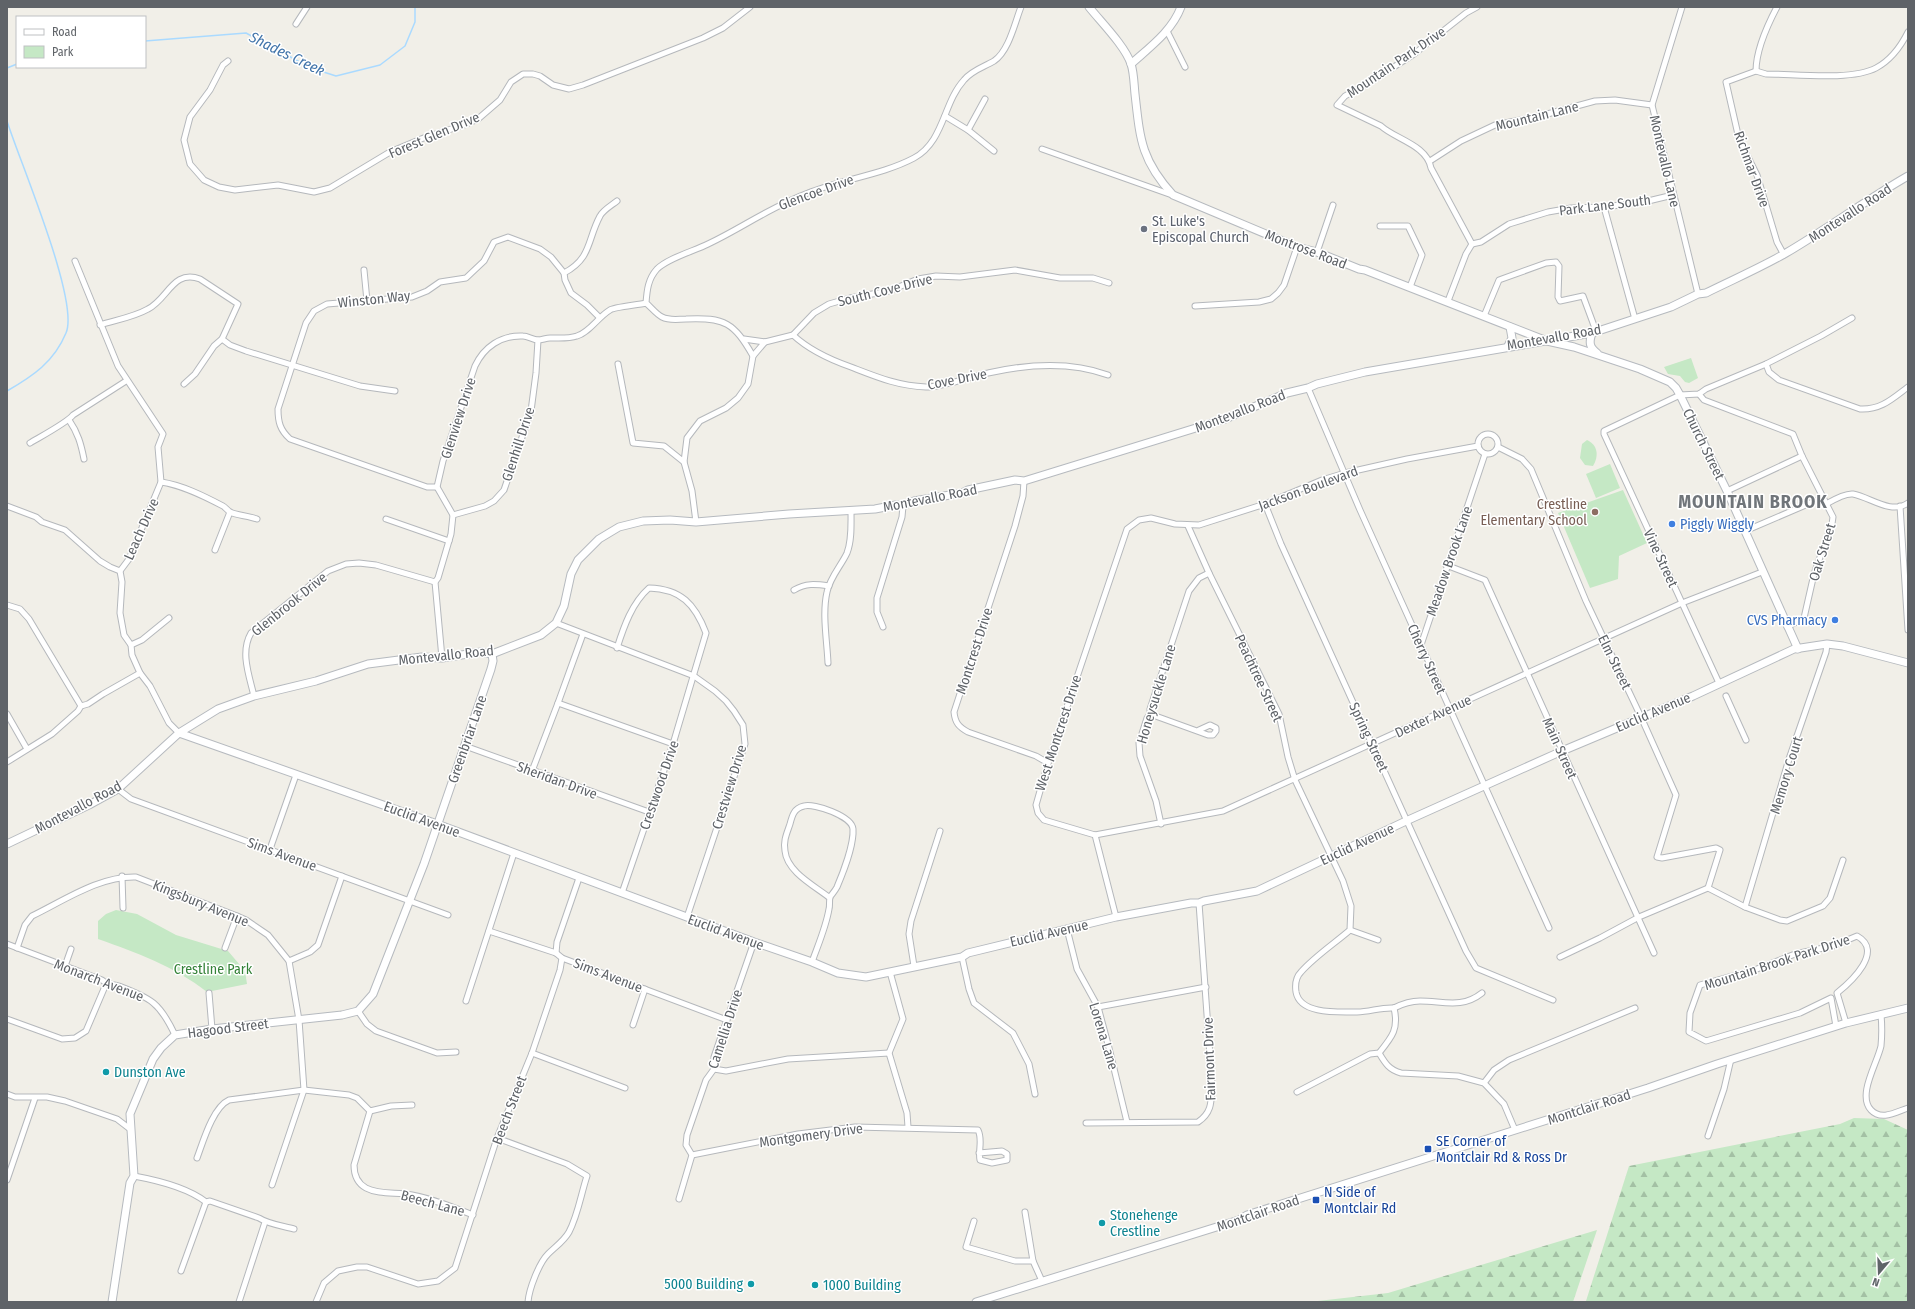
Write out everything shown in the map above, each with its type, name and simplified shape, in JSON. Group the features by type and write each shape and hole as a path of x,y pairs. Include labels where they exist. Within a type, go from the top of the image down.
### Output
{"main road":[{"path":"1089,7 1115,38 1131,64 1140,136 1145,155 1160,181 1173,195"},
{"path":"1131,64 1166,31 1175,20 1181,7"},
{"name":"Montevallo Road","path":"7,844 89,805 118,789 179,733 218,709 254,696 316,680 368,664 422,657 442,658 481,652 492,654 541,635 556,623 564,606 571,574 578,560 599,539 619,527 643,521 670,520 696,522 875,509 896,505 903,506 914,501 962,493 968,490 1015,480 1024,481 1225,419 1287,393 1308,388 1317,384 1365,372 1594,332 1671,307 1698,294 1706,293 1784,255 1879,192 1908,176"},
{"name":"Montrose Road","path":"1173,195 1297,247 1317,252 1359,269 1448,301 1547,341"},
{"path":"1508,346 1512,338 1510,327"},
{"path":"1594,332 1590,339 1591,349 1599,355"},
{"name":"Church Street","path":"1547,341 1574,347 1640,369 1670,382 1676,388 1727,491 1762,572 1798,649"},
{"name":"Euclid Avenue","path":"179,733 437,824 579,878 812,962 838,973 866,977 962,957 968,953 1116,917 1191,903 1199,903 1257,891 1406,821 1562,751 1798,649 1827,644 1843,646 1908,662"},
{"name":"Greenbriar Lane","path":"437,824 491,669 493,661 492,654"},
{"path":"358,1011 373,994 424,864 437,824"},
{"name":"Montclair Road","path":"976,1302 1648,1088 1731,1059 1846,1023 1908,1008"},
{"name":"Hagood Street","path":"112,1302 130,1183 134,1176 130,1114 153,1059 162,1048 175,1035 212,1028 342,1016 358,1011"}],"street":[{"path":"296,24 307,7"},
{"name":"Forest Glen Drive","path":"228,61 223,65 210,90 190,117 184,140 190,164 204,180 219,187 235,190 278,185 314,192 330,188 390,152 426,137 464,126 478,119 500,100 511,82 523,74 540,76 553,85 569,89 584,85 703,38 723,28 750,7"},
{"name":"Glencoe Drive","path":"646,303 648,286 651,277 662,265 710,244 777,206 809,192 897,165 915,157 933,141 956,91 964,79 996,60 1009,42 1021,7"},
{"name":"Mountain Park Drive","path":"1472,244 1431,168 1430,161 1410,142 1385,130 1381,126 1337,106 1345,96 1372,81 1414,54 1466,13 1477,7"},
{"name":"Montevallo Lane","path":"1682,7 1652,105 1698,294"},
{"path":"1777,7 1770,20 1756,60 1756,71 1766,74 1862,74 1876,68 1888,60 1900,47 1908,32"},
{"path":"1166,31 1185,67"},
{"name":"Richmar Drive","path":"1756,71 1726,82 1739,140 1757,175 1777,242 1784,255"},
{"path":"968,130 985,98"},
{"name":"Mountain Lane","path":"1430,161 1461,141 1495,124 1540,116 1595,101 1615,100 1652,105"},
{"path":"945,116 968,130 994,151"},
{"name":"Montrose Road","path":"1042,149 1173,195"},
{"path":"1158,190 1160,188 1160,181"},
{"name":"Park Lane South","path":"1472,244 1481,242 1509,224 1548,212 1578,207 1644,202 1673,195"},
{"path":"564,273 582,260 601,214 617,201"},
{"path":"1317,252 1333,205"},
{"path":"1604,206 1634,319"},
{"path":"1380,226 1408,226 1422,255 1410,287"},
{"name":"Winston Way","path":"437,487 428,488 290,439 284,435 278,424 278,409 294,365 306,323 314,311 327,304 412,297 427,291 440,282 466,278 484,261 494,242 501,238 508,238 540,249 551,257 564,273 565,280 572,293 599,317"},
{"path":"1448,301 1466,254 1472,244"},
{"path":"1195,306 1259,302 1271,299 1284,285 1297,247"},
{"name":"Leach Drive","path":"75,261 118,366 126,381 132,385 143,405 163,434 158,447 161,482 129,559 120,571 122,582 121,620 124,635 131,646 132,655 140,673 150,686 169,723 179,733"},
{"path":"1484,316 1499,280 1546,263 1556,262 1558,266 1558,297 1560,301 1583,296 1594,332"},
{"path":"364,270 367,300"},
{"name":"South Cove Drive","path":"793,335 803,323 829,304 850,298 889,291 918,278 936,276 960,277 1014,270 1060,278 1093,278 1109,283"},
{"path":"100,325 148,309 159,301 177,280 183,277 194,276 238,304 222,339 214,346 195,374 184,384"},
{"path":"646,303 662,316 670,320 707,318 726,323 744,339 753,356"},
{"name":"Glenview Drive","path":"437,487 443,461 475,366 480,356 491,345 507,337 524,336 538,340 548,338 562,339 577,336 586,332 599,317 612,308 632,307 646,303"},
{"path":"1680,395 1699,394 1706,389 1766,364 1821,336 1852,318"},
{"path":"744,339 764,342 793,335"},
{"name":"Cove Drive","path":"793,335 810,348 839,363 896,384 928,387 989,372 1056,365 1087,368 1108,375"},
{"path":"222,339 230,345 246,351 360,386 395,391"},
{"name":"Glenhill Drive","path":"452,515 490,504 504,490 530,411 538,340"},
{"path":"696,522 692,491 684,462 687,438 692,429 700,421 726,408 738,398 748,384 753,356 764,342"},
{"path":"618,364 633,443 664,446 684,462"},
{"path":"1766,364 1769,372 1779,380 1860,409 1872,410 1880,407 1908,386"},
{"path":"30,443 59,424 69,420 73,415 114,387 126,381"},
{"name":"Cherry Street","path":"1308,388 1449,708 1549,928"},
{"name":"Oak Street","path":"1699,394 1704,400 1793,434 1822,498 1833,517 1832,524 1814,574 1804,618 1787,626"},
{"name":"Vine Street","path":"1680,395 1604,431 1604,434 1719,684"},
{"path":"69,420 76,430 80,440 84,459"},
{"name":"Jackson Boulevard","path":"1139,520 1157,518 1174,524 1188,526 1209,522 1265,504 1322,480 1345,473 1406,459 1478,446 1481,437 1487,434 1496,438 1498,446 1522,460 1531,469"},
{"path":"1478,446 1485,454 1494,452 1498,446"},
{"name":"Meadow Brook Lane","path":"1421,645 1446,565 1485,454"},
{"path":"1727,491 1802,456"},
{"name":"Elm Street","path":"1531,469 1604,638 1642,717 1676,795 1657,857 1662,858 1716,848 1720,850 1708,888"},
{"name":"Montcrest Drive","path":"1024,481 1023,496 1016,526 954,712 955,720 959,727 968,732 1036,756 1048,763"},
{"path":"161,482 172,483 225,506 230,512 257,519"},
{"path":"437,487 452,515 451,534 438,578 435,582 442,658"},
{"path":"1826,504 1852,494 1890,506 1900,506 1908,503"},
{"path":"1745,530 1822,498"},
{"name":"Spring Street","path":"1265,504 1281,544 1466,951 1476,968 1553,1000"},
{"path":"7,506 42,522 65,530 100,561 120,571"},
{"path":"883,627 877,612 877,598 902,517 903,506"},
{"path":"1900,506 1908,630"},
{"path":"828,662 825,603 829,586 847,553 851,533 850,510"},
{"path":"215,550 230,512"},
{"path":"386,519 449,540"},
{"name":"West Montcrest Drive","path":"1095,836 1044,820 1038,813 1036,805 1048,763 1123,538 1127,529 1139,520"},
{"name":"Peachtree Street","path":"1188,526 1209,573 1279,714 1288,757 1296,778 1330,856 1343,881 1351,906 1350,930"},
{"name":"Glenbrook Drive","path":"254,696 244,652 246,641 251,633 328,571 346,564 359,563 376,565 435,582"},
{"name":"Main Street","path":"1446,565 1485,580 1639,917 1654,954"},
{"name":"Dexter Avenue","path":"1095,836 1223,811 1682,603 1762,572"},
{"name":"Honeysuckle Lane","path":"1161,824 1156,801 1140,756 1139,744 1189,591 1199,578 1209,573"},
{"path":"794,590 802,585 812,584 829,586"},
{"name":"Crestwood Drive","path":"617,648 624,625 639,596 648,588 664,588 688,600 701,618 706,633 673,744 622,893"},
{"path":"7,605 20,609 29,618 80,706"},
{"path":"131,646 142,640 169,618"},
{"name":"Crestview Drive","path":"556,623 617,648 694,676 715,691 734,711 743,725 745,744 687,917"},
{"path":"532,771 583,634"},
{"name":"Memory Court","path":"1745,907 1789,759 1826,652 1827,644"},
{"path":"80,706 88,704 140,673"},
{"path":"1726,696 1746,740"},
{"path":"558,703 673,744"},
{"path":"7,762 52,734 78,711 80,706"},
{"path":"7,714 27,750"},
{"path":"1150,714 1199,730"},
{"name":"Sheridan Drive","path":"464,746 649,812"},
{"path":"270,849 296,775"},
{"name":"Sims Avenue","path":"118,789 131,799 409,900 448,916"},
{"path":"812,962 830,909 830,898 836,888 852,840 853,827 850,821 844,816 811,806 804,806 798,808 793,813 785,840 784,852 796,871 830,898"},
{"path":"914,966 909,934 911,921 940,831"},
{"path":"1095,836 1116,917"},
{"path":"466,1001 514,853"},
{"path":"1560,957 1639,917 1708,888 1745,907 1780,920 1787,921 1823,906 1830,898 1842,860"},
{"path":"122,876 123,908"},
{"name":"Kingsbury Avenue","path":"17,948 25,925 32,916 101,882 122,876 136,877 237,916 246,920 268,935 289,961 299,1020 304,1090 272,1185"},
{"path":"289,961 310,952 318,945 342,876"},
{"path":"556,953 557,942 579,878"},
{"name":"Fairmont Drive","path":"1086,1123 1198,1122 1211,1108 1212,1084 1199,903"},
{"path":"225,948 237,916"},
{"name":"Lorena Lane","path":"1067,929 1077,969 1098,1007 1127,1122"},
{"path":"1378,940 1350,930 1300,972 1295,985 1297,996 1303,1005 1315,1010 1359,1012 1394,1008 1406,1002 1419,1001 1456,1004 1475,998 1482,993"},
{"name":"Sims Avenue","path":"489,931 556,953 562,958 727,1020"},
{"name":"Mountain Brook Park Drive","path":"1831,998 1800,1013 1706,1041 1689,1032 1690,1013 1700,985 1757,969 1795,954 1833,946 1857,936 1868,946 1868,955 1858,971 1837,993"},
{"name":"Camellia Drive","path":"692,1155 686,1145 687,1135 706,1080 714,1069 714,1057 754,942"},
{"name":"Monarch Avenue","path":"7,944 102,980 106,984 116,985 151,1000 159,1007 167,1018 175,1035"},
{"path":"65,966 71,949"},
{"path":"962,957 969,989 974,1003 1013,1033 1029,1064 1036,1094"},
{"name":"Beech Street","path":"316,1302 324,1283 338,1271 357,1267 367,1267 418,1284 438,1281 455,1268 498,1138 532,1053 560,970 562,958"},
{"path":"890,972 902,1020 889,1053 907,1113 908,1127"},
{"path":"7,1019 62,1039 75,1038 86,1031 106,984"},
{"path":"1098,1007 1206,987"},
{"path":"633,1025 645,989"},
{"path":"209,993 212,1028"},
{"path":"1836,1026 1831,998 1837,993 1846,1023"},
{"path":"1297,1092 1370,1054 1379,1053 1391,1039 1395,1027 1396,1019 1394,1008"},
{"path":"1484,1083 1494,1070 1509,1060 1635,1008"},
{"path":"358,1011 367,1024 376,1031 437,1053 456,1052"},
{"path":"1881,1015 1882,1029 1880,1046 1865,1095 1866,1105 1874,1113 1886,1116 1908,1108"},
{"path":"532,1053 625,1088"},
{"path":"714,1069 726,1071 788,1059 889,1053"},
{"path":"1379,1053 1386,1064 1394,1071 1401,1073 1458,1076 1484,1083 1504,1104 1515,1130"},
{"path":"1708,1136 1724,1089 1731,1059"},
{"path":"197,1158 217,1109 224,1102 229,1100 304,1090 349,1095 357,1098 370,1111 391,1106 412,1105"},
{"path":"7,1094 15,1097 47,1097 65,1101 117,1119 130,1129"},
{"path":"7,1180 34,1098"},
{"name":"Beech Lane","path":"370,1111 354,1165 354,1173 358,1182 366,1188 374,1191 411,1194 473,1215"},
{"name":"Montgomery Drive","path":"692,1155 812,1132 855,1127 908,1127 978,1130 981,1137 979,1153"},
{"path":"498,1138 567,1164 587,1176 570,1230 565,1239 547,1255 542,1262 529,1294 528,1302"},
{"path":"1002,1151 1007,1154 1007,1160 986,1163 980,1160 979,1153 1002,1151"},
{"path":"678,1199 692,1155"},
{"path":"134,1176 153,1180 198,1196 206,1202 210,1201 259,1218 265,1222 270,1221 294,1229"},
{"path":"181,1271 206,1202"},
{"path":"1024,1212 1033,1261 1042,1281"},
{"path":"974,1221 966,1247 1015,1261 1033,1261"},
{"path":"239,1302 265,1222"}],"green space":[{"path":"1691,358 1698,378 1689,383 1685,382 1680,376 1668,374 1664,367"},
{"path":"1587,440 1591,442 1595,448 1597,455 1593,466 1585,465 1580,458 1582,444"},
{"path":"1610,464 1620,488 1596,498 1586,474"},
{"path":"1623,490 1647,543 1619,556 1618,579 1590,588 1558,513"},
{"name":"Crestline Park","path":"116,910 137,914 176,935 228,951 245,971 247,984 207,992 168,967 98,939 98,921 106,914"},
{"path":"1854,1118 1884,1119 1908,1130 1908,1302 1586,1301 1629,1166 1840,1124"},
{"path":"1597,1230 1573,1302 1309,1302 1388,1293"}],"waterway":[{"name":"Shades Creek","path":"146,41 246,33 311,68 336,76 380,65 405,46 415,22 415,7"},
{"name":"Shades Creek","path":"7,68 16,64"},
{"name":"Shades Creek","path":"7,121 57,262 68,316 66,333 49,360 26,380 7,391"}],"place":[{"name":"St. Luke's Episcopal Church","path":"1144,229"},
{"name":"Crestline Elementary School","path":"1595,512"},
{"name":"Piggly Wiggly","path":"1672,524"},
{"name":"CVS Pharmacy","path":"1835,620"},
{"name":"Dunston Ave","path":"106,1072"},
{"name":"SE Corner of Montclair Rd & Ross Dr","path":"1428,1149"},
{"name":"N Side of Montclair Rd","path":"1316,1200"},
{"name":"Stonehenge Crestline","path":"1102,1223"},
{"name":"5000 Building","path":"751,1284"},
{"name":"1000 Building","path":"815,1285"}],"district":[{"name":"MOUNTAIN BROOK","path":"1753,502"}]}
